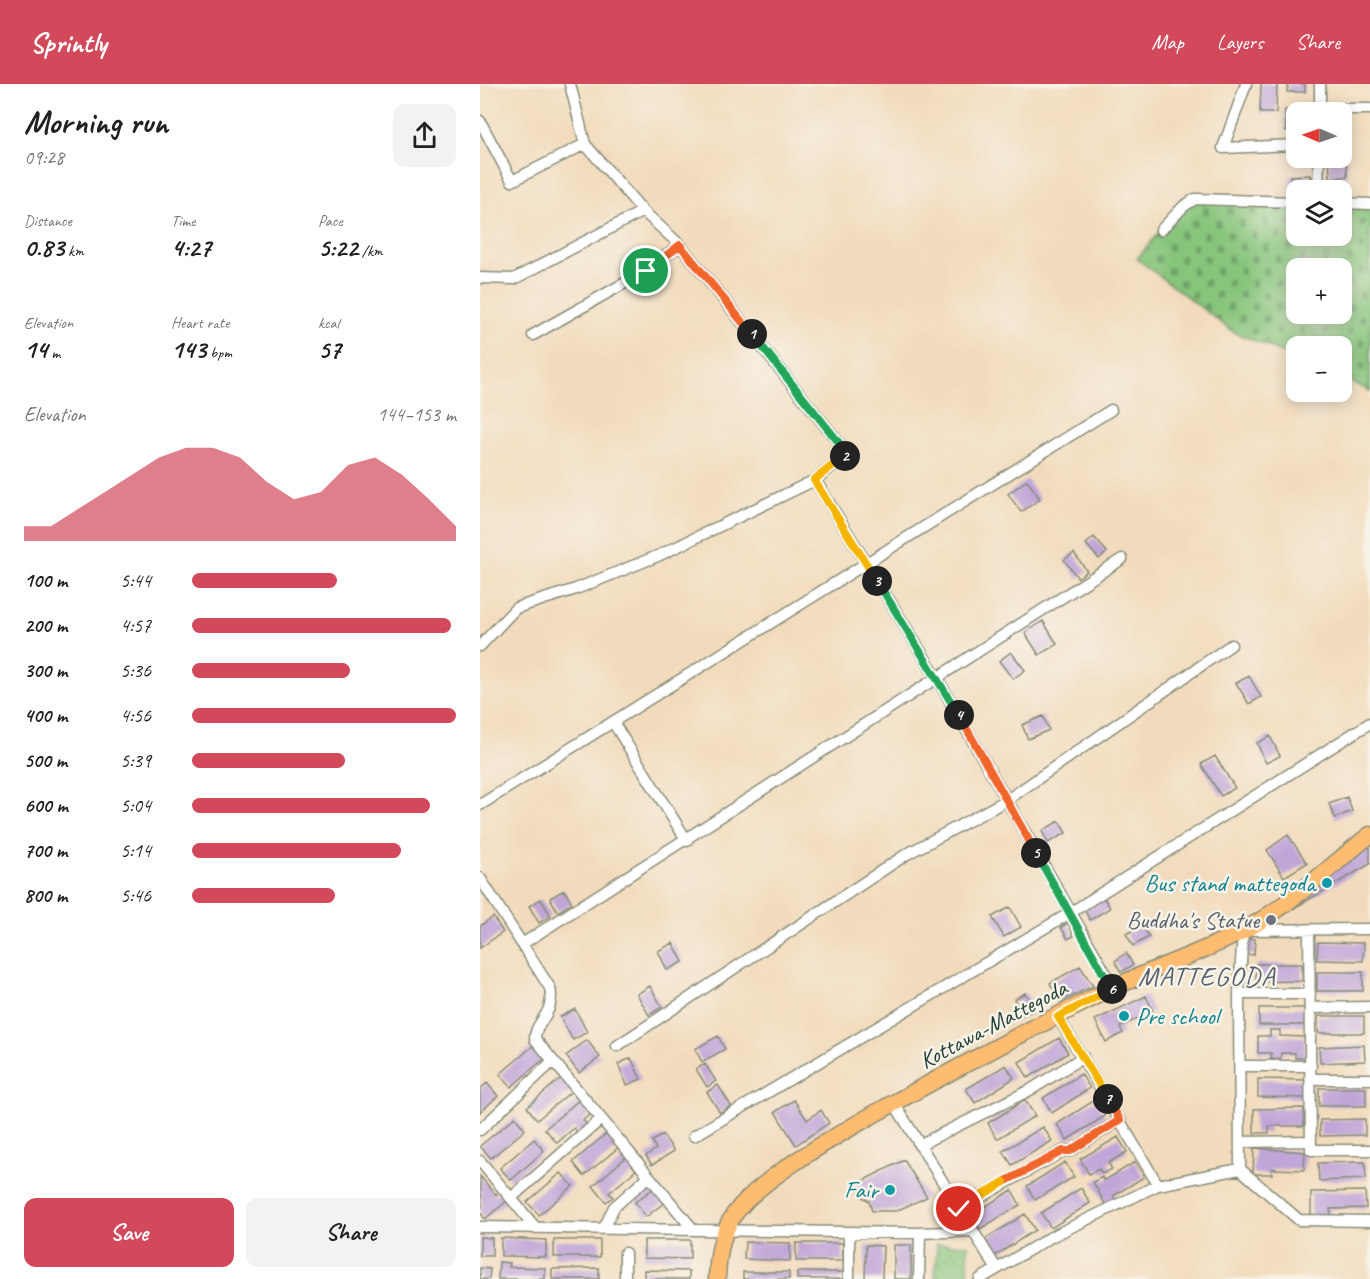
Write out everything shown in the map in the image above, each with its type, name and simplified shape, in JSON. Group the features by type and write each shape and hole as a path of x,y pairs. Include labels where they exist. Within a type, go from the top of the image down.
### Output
{"main road":[{"name":"Kottawa-Mattegoda","path":"717,1279 718,1258 725,1230 740,1207 787,1168 894,1103 1009,1039 1114,988 1243,930 1280,906 1370,835"}],"street":[{"path":"480,646 516,608 576,589 660,555 814,480 848,454 680,245 643,210 585,144 570,84"},
{"path":"1246,84 1223,148 1286,145"},
{"path":"1320,84 1320,102"},
{"path":"1352,110 1370,109"},
{"path":"480,121 512,181 585,144"},
{"path":"1161,230 1184,206 1196,199 1286,202"},
{"path":"1352,203 1370,204"},
{"path":"480,278 514,279 643,210"},
{"path":"533,335 646,271 680,245"},
{"path":"480,806 1112,410"},
{"path":"814,480 938,678 1114,988"},
{"path":"522,944 1122,559"},
{"path":"617,1046 908,854 1007,800 1231,645"},
{"path":"613,722 687,840"},
{"path":"694,1136 1070,913 1370,723"},
{"path":"480,878 550,988 552,999 544,1021 535,1033 535,1040 692,1228"},
{"path":"1370,929 1243,930 1239,994 1240,1169 1299,1220 1370,1221"},
{"path":"1309,930 1311,1150 1370,1150"},
{"path":"1239,994 1310,994"},
{"path":"1310,1008 1370,1007"},
{"path":"1058,1017 1158,1185"},
{"path":"919,1145 1032,1089 1083,1057"},
{"path":"480,1130 553,1061"},
{"path":"1240,1066 1311,1066"},
{"path":"1311,1079 1370,1079"},
{"path":"894,1103 996,1268"},
{"path":"511,1198 602,1119"},
{"path":"959,1209 1063,1151 1070,1151 1120,1120"},
{"path":"1240,1142 1311,1141"},
{"path":"480,1161 535,1227"},
{"path":"980,1279 1050,1237 1158,1185 1240,1169"},
{"path":"604,1227 614,1207 649,1176"},
{"path":"480,1227 692,1228 920,1233 972,1231"},
{"path":"849,1232 849,1279"},
{"path":"919,1279 920,1233"},
{"path":"625,1253 625,1279"}],"green space":[{"path":"1195,199 1286,202 1286,246 1352,246 1352,203 1370,204 1370,391 1352,382 1352,336 1286,336 1286,354 1232,331 1137,259 1161,230"},
{"path":"937,1244 968,1245 968,1275 935,1279"}],"building":[{"path":"1261,84 1277,84 1276,113 1260,113"},
{"path":"1288,84 1305,84 1305,92 1287,92"},
{"path":"1330,168 1347,168 1347,177 1330,178"},
{"path":"1310,175 1310,180 1290,180 1290,176"},
{"path":"1027,480 1040,499 1021,512 1008,494"},
{"path":"1094,537 1107,552 1099,559 1086,544"},
{"path":"1074,553 1087,571 1078,578 1064,560"},
{"path":"1043,621 1057,644 1039,655 1025,633"},
{"path":"1011,652 1025,670 1013,679 999,661"},
{"path":"1249,676 1261,697 1249,704 1236,683"},
{"path":"1043,716 1049,730 1028,739 1022,725"},
{"path":"1270,736 1280,756 1266,763 1257,743"},
{"path":"1215,756 1235,788 1221,796 1201,764"},
{"path":"1347,797 1352,811 1335,818 1329,804"},
{"path":"1059,821 1066,833 1048,843 1042,831"},
{"path":"1288,835 1307,863 1284,877 1267,850"},
{"name":"Bus stand mattegoda","path":"1370,840 1370,864 1284,914"},
{"path":"564,890 572,903 558,912 550,898"},
{"path":"1104,898 1110,908 1090,920 1084,909"},
{"path":"541,899 551,916 539,923 529,906"},
{"path":"1010,907 1021,927 1004,937 992,917"},
{"path":"493,917 503,932 480,948 480,926"},
{"path":"1068,923 1074,936 1068,939 1061,927"},
{"path":"1142,925 1149,937 1133,946 1126,934"},
{"path":"1245,939 1255,939 1254,955 1244,954"},
{"path":"1318,942 1364,943 1363,961 1317,960"},
{"path":"673,943 683,962 667,970 658,951"},
{"path":"1126,953 1133,965 1121,972 1115,961"},
{"path":"1256,964 1302,964 1302,981 1256,982"},
{"path":"1080,966 1093,986 1060,1002 1050,983"},
{"path":"1317,972 1363,972 1363,991 1317,991"},
{"path":"650,986 662,1007 649,1015 637,994"},
{"path":"1025,993 1037,1009 1023,1015 1014,999"},
{"name":"Pre school","path":"1146,996 1153,1011 1120,1027 1123,1033 1106,1042 1095,1020"},
{"path":"1259,1008 1305,1008 1305,1025 1259,1025"},
{"path":"575,1009 587,1032 573,1040 560,1017"},
{"path":"1318,1016 1364,1016 1364,1033 1318,1033"},
{"path":"1270,1030 1280,1030 1280,1036 1305,1037 1305,1058 1295,1058 1295,1053 1281,1053 1281,1058 1271,1059 1271,1053 1258,1053 1258,1036 1270,1036"},
{"path":"718,1036 725,1049 702,1062 695,1049"},
{"path":"1059,1038 1068,1053 1028,1078 1019,1062"},
{"path":"587,1040 600,1057 579,1073 566,1056"},
{"path":"534,1045 545,1058 511,1087 500,1074"},
{"path":"1364,1045 1365,1061 1320,1063 1319,1047"},
{"path":"631,1058 641,1079 627,1085 618,1064"},
{"path":"705,1064 716,1081 707,1087 696,1069"},
{"path":"1006,1065 1014,1078 975,1103 966,1089"},
{"path":"1081,1074 1090,1088 1052,1113 1043,1098"},
{"path":"562,1077 573,1090 537,1120 527,1107"},
{"path":"1258,1079 1305,1080 1305,1098 1258,1097"},
{"path":"487,1083 498,1096 480,1112 480,1089"},
{"path":"718,1085 731,1106 720,1113 707,1092"},
{"path":"1319,1088 1366,1088 1366,1106 1319,1106"},
{"path":"580,1099 592,1113 583,1120 588,1126 579,1134 574,1128 557,1143 545,1129"},
{"path":"794,1100 807,1120 821,1110 829,1123 796,1145 775,1112"},
{"path":"1025,1100 1035,1116 997,1139 988,1123"},
{"path":"1095,1100 1105,1116 1067,1140 1057,1124"},
{"path":"1304,1108 1304,1126 1269,1126 1269,1133 1254,1133 1254,1109"},
{"path":"515,1117 525,1130 491,1158 480,1146"},
{"path":"1365,1119 1365,1135 1320,1136 1320,1120"},
{"path":"1043,1127 1052,1141 1012,1165 1003,1151"},
{"path":"607,1133 619,1147 584,1176 573,1162"},
{"path":"663,1135 674,1151 652,1165 646,1156 656,1149 652,1141"},
{"path":"1118,1137 1127,1152 1108,1163 1112,1169 1102,1174 1099,1169 1089,1174 1080,1159"},
{"path":"534,1139 544,1151 511,1180 500,1168"},
{"path":"1254,1148 1305,1152 1304,1170 1272,1169 1272,1174 1253,1174"},
{"path":"626,1157 636,1170 609,1193 613,1197 606,1202 593,1186"},
{"name":"Fair","path":"904,1160 927,1197 896,1211 872,1211 869,1201 861,1196 856,1184"},
{"path":"1065,1162 1074,1177 1035,1200 1027,1186"},
{"path":"1135,1162 1144,1177 1113,1196 1117,1202 1107,1207 1093,1182 1102,1177 1104,1181"},
{"path":"1365,1162 1366,1179 1319,1181 1318,1163"},
{"path":"561,1173 573,1186 539,1215 527,1202"},
{"path":"480,1176 496,1195 500,1191 508,1200 485,1219 480,1212 482,1206"},
{"path":"654,1188 665,1202 646,1217 635,1202"},
{"path":"1081,1188 1090,1203 1051,1228 1041,1213"},
{"path":"1012,1190 1020,1205 980,1229 971,1215"},
{"path":"1365,1191 1366,1208 1330,1209 1331,1216 1311,1216 1311,1192"},
{"path":"1025,1214 1035,1230 995,1256 985,1239"},
{"path":"480,1237 492,1238 492,1256 480,1256"},
{"path":"501,1238 546,1240 546,1257 501,1256"},
{"path":"554,1240 600,1240 600,1257 554,1257"},
{"path":"644,1240 690,1240 690,1259 644,1258"},
{"path":"745,1242 790,1243 790,1261 744,1259"},
{"path":"796,1243 843,1243 843,1261 796,1261"},
{"path":"866,1245 883,1246 882,1279 865,1279"},
{"path":"894,1245 911,1245 911,1279 894,1279"},
{"path":"499,1262 510,1263 509,1267 545,1268 545,1279 498,1279"},
{"path":"480,1268 490,1269 489,1279 480,1279"},
{"path":"599,1268 599,1279 552,1279 552,1269"},
{"path":"644,1270 689,1271 689,1279 644,1279"},
{"path":"743,1272 789,1272 789,1279 743,1279"},
{"path":"797,1272 843,1272 843,1279 797,1279"}],"place":[{"name":"Bus stand mattegoda","path":"1327,883"},
{"name":"Buddha's Statue","path":"1271,920"},
{"name":"Pre school","path":"1124,1016"},
{"name":"Fair","path":"890,1190"}],"district":[{"name":"MATTEGODA","path":"1207,976"}],"route":[{"path":"646,271 680,245 848,454 814,480 938,678 1114,988 1058,1017 1120,1120 1070,1151 1063,1151 959,1209"}]}
